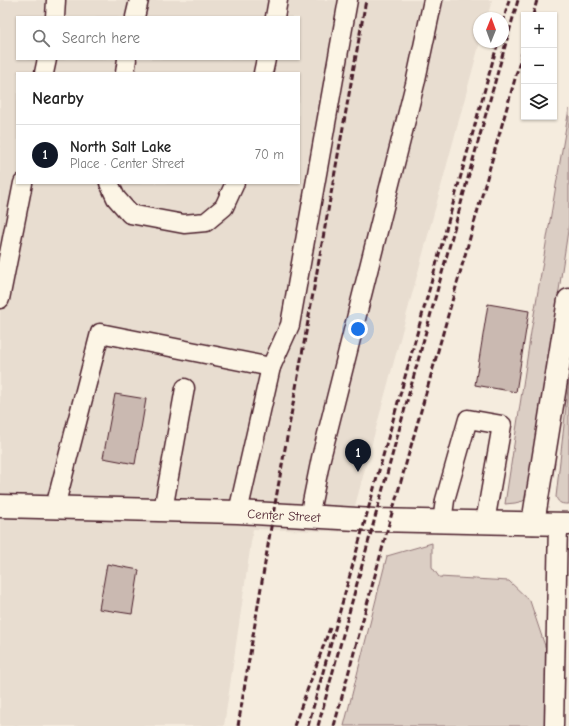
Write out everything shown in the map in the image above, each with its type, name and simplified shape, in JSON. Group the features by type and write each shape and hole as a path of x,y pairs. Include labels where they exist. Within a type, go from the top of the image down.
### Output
{"main road":[{"path":"533,523 569,300"},
{"name":"Center Street","path":"0,506 238,512 309,517 442,522 563,524"}],"lane":[{"path":"55,16 56,0"},
{"path":"136,16 139,0"},
{"path":"275,16 278,0"},
{"path":"238,512 271,367 290,326 348,0"},
{"path":"309,517 324,442 416,84 433,0"},
{"path":"44,72 47,60"},
{"path":"125,72 127,60"},
{"path":"263,72 266,60"},
{"path":"0,299 23,184"},
{"path":"109,184 116,198 130,214 184,224 206,222 224,207 235,184"},
{"path":"55,507 100,333 271,367"},
{"path":"163,510 185,388"},
{"path":"442,522 445,500 468,419 502,425 485,522"},
{"path":"554,726 563,524"}],"shaded area":[{"path":"0,0 492,0 489,12 473,12 473,48 478,48 348,532 253,529 224,726 0,726"},
{"path":"569,109 569,224 550,350 537,459 529,496 523,501 505,504 531,332"},
{"path":"569,380 569,504 563,504 556,497"},
{"path":"432,543 432,567 439,577 509,581 530,601 547,652 546,726 344,726 387,556"}],"building":[{"path":"488,304 529,311 516,392 475,385"},
{"path":"115,394 146,399 135,464 103,458"},
{"path":"107,564 139,570 132,614 99,609"}],"railway":[{"path":"238,726 273,515 366,0"},
{"path":"506,12 509,0"},
{"path":"318,726 518,0"},
{"path":"534,12 537,0"},
{"path":"308,726 496,48"},
{"path":"334,726 390,520 524,48"},
{"path":"294,726 330,628"}],"place":[{"name":"North Salt Lake","path":"358,472"}]}
